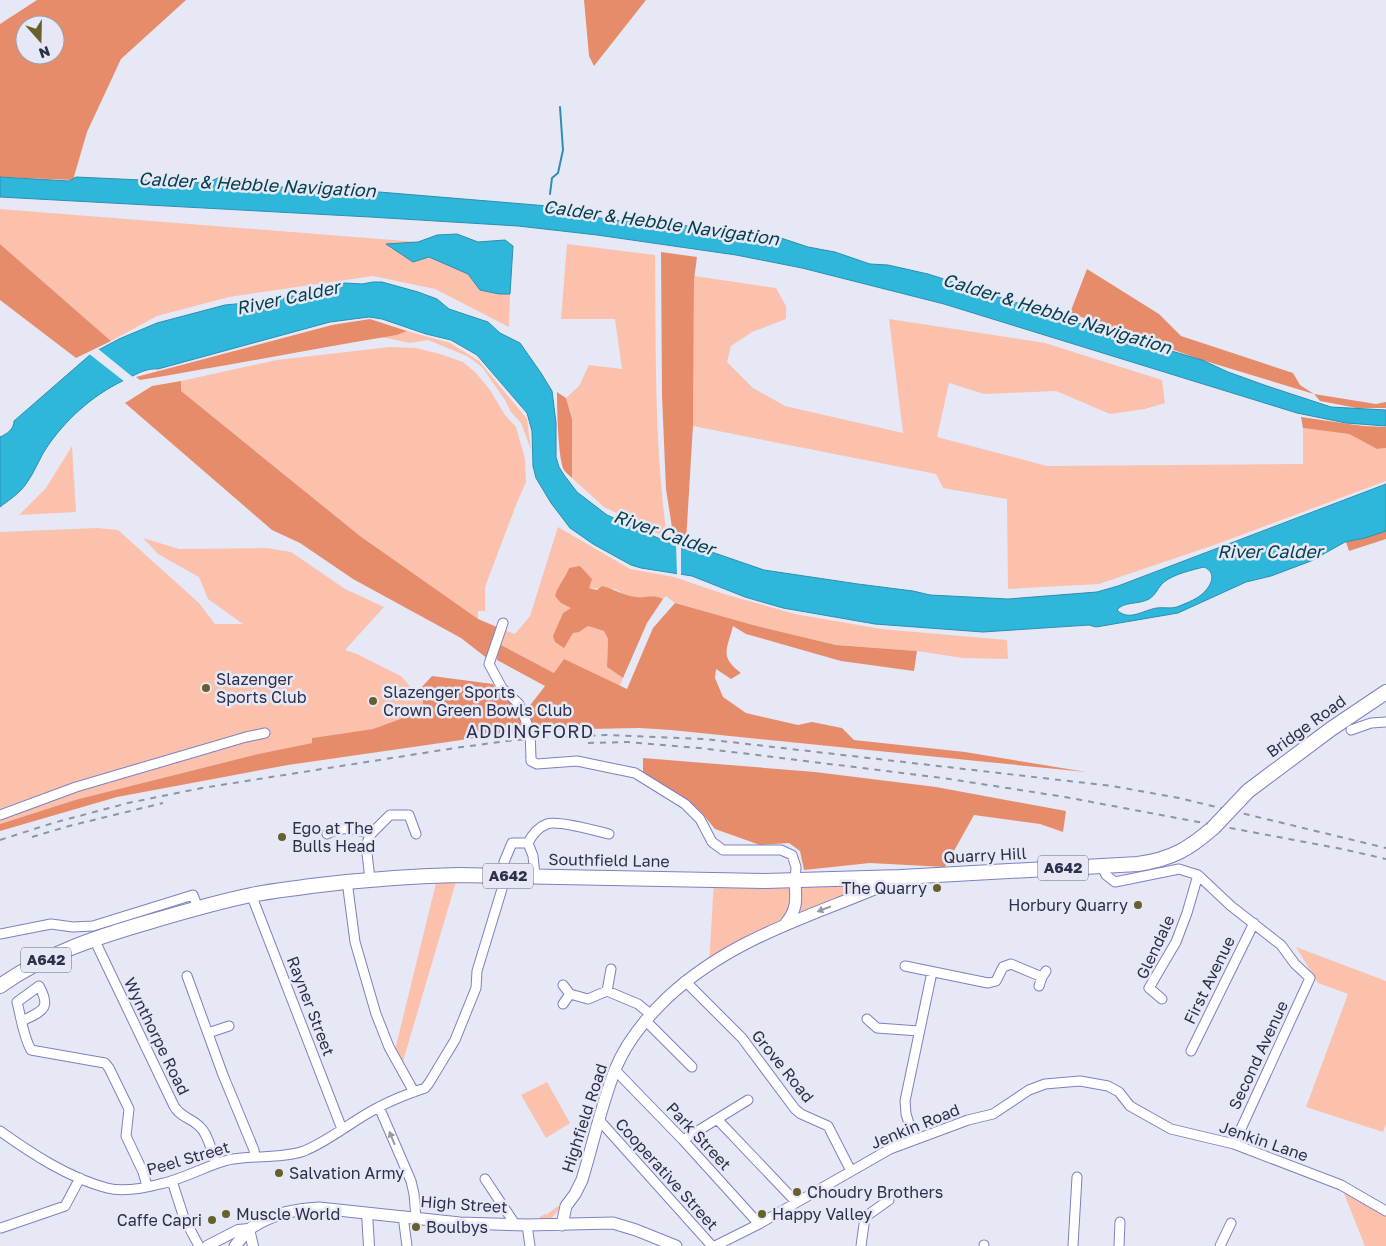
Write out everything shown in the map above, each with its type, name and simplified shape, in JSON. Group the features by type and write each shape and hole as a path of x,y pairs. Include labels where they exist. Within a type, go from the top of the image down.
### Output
{"highway":[{"name":"Bridge Road","path":"1214,827 1248,791 1331,729 1386,692"},
{"name":"Quarry Hill","path":"902,877 1158,861 1196,843 1214,827"},
{"name":"Southfield Lane","path":"0,986 15,975 67,949 94,939 252,894 347,881 429,875 795,881 902,877"}],"main road":[{"name":"Quarry Hill","path":"685,981 737,947 786,924 902,877"},
{"path":"786,924 796,906 795,881"},
{"name":"Highfield Road","path":"562,1225 566,1206 582,1180 615,1070 630,1042 648,1017 685,981"},
{"name":"High Street","path":"250,1229 266,1220 299,1210 319,1208 460,1223 527,1225 613,1224 636,1230 676,1246"},
{"path":"235,1246 250,1229"}],"street":[{"path":"503,623 489,664 502,688 519,704 530,731 531,761 537,764 577,761 634,773 685,804 700,819 712,842 723,850 781,850 792,855 796,867 795,881"},
{"path":"1351,730 1371,722 1386,722"},
{"path":"0,815 76,787 265,733"},
{"path":"370,879 366,845 371,834 390,815 409,815 416,834"},
{"path":"535,876 533,856 528,843 532,834 548,823 569,825 609,834"},
{"path":"327,834 334,830 350,828 371,834"},
{"path":"504,862 512,843 528,843"},
{"path":"1102,866 1106,875 1115,882 1179,869 1198,876 1254,923"},
{"name":"Glendale","path":"1162,999 1149,988 1176,942 1188,912 1198,876"},
{"path":"347,881 355,942 376,1014 390,1047 414,1092"},
{"name":"Peel Street","path":"0,1131 48,1162 80,1178 109,1188 132,1188 172,1181 216,1163 235,1159 302,1152 379,1107 425,1088 429,1083 455,1040 476,988 477,971 502,890"},
{"name":"Rayner Street","path":"252,894 342,1129"},
{"path":"0,934 51,924 73,927 93,926 194,895 198,908"},
{"name":"Second Avenue","path":"1234,1144 1310,978 1295,964 1281,945 1254,923"},
{"name":"First Avenue","path":"1191,1051 1254,923"},
{"name":"Wynthorpe Road","path":"94,939 174,1106 179,1114 201,1127 216,1163"},
{"path":"905,966 988,983 996,981 1003,967 1011,964 1042,978"},
{"path":"563,985 570,994 588,999 595,998 607,991 611,969"},
{"path":"914,1139 904,1105 932,972"},
{"path":"187,981 236,1112 254,1150 255,1158"},
{"name":"Grove Road","path":"685,981 742,1038 801,1114 828,1126 851,1171"},
{"path":"607,991 638,1004 675,1056 692,1067"},
{"path":"563,1004 570,994"},
{"path":"867,1019 878,1028 919,1031"},
{"path":"22,1021 31,1050 105,1063 109,1068 129,1109 126,1136 148,1186"},
{"path":"208,1033 229,1026"},
{"name":"Park Street","path":"615,1070 683,1140 759,1224"},
{"name":"Jenkin Road","path":"714,1246 759,1224 890,1149 968,1120 993,1114 1029,1090 1045,1084 1080,1081 1108,1086 1119,1092 1130,1106"},
{"path":"683,1140 748,1100"},
{"name":"Jenkin Lane","path":"1130,1106 1171,1129 1234,1144 1341,1185 1386,1211"},
{"path":"379,1107 410,1181 414,1194 416,1218"},
{"path":"717,1119 796,1202"},
{"name":"Cooperative Street","path":"600,1121 714,1246"},
{"path":"1073,1246 1077,1177"},
{"path":"1,1228 44,1209 65,1206 80,1178"},
{"path":"485,1179 515,1224"},
{"path":"172,1181 184,1218 199,1246"},
{"path":"861,1246 865,1217 889,1200"},
{"path":"367,1212 369,1246"},
{"path":"403,1216 407,1246"},
{"path":"1119,1246 1120,1222"},
{"path":"1220,1246 1231,1223"},
{"path":"527,1225 530,1246"},
{"path":"207,1246 238,1230 250,1229 253,1246"}],"shaded area":[{"path":"37,0 186,0 121,59 87,132 73,180 0,177 0,24"},
{"path":"584,0 646,0 594,66 589,56"},
{"path":"0,209 418,242 387,245 429,257 468,274 480,290 510,294 509,327 435,289 373,276 229,297 157,316 111,341 0,244"},
{"path":"0,244 111,341 76,358 0,300"},
{"path":"567,244 655,255 658,432 667,538 604,507 572,478 572,419 566,398 579,386 589,365 622,369 615,319 561,319"},
{"path":"661,252 697,257 694,280 693,425 686,542 674,540 666,489 662,396"},
{"path":"1087,269 1159,314 1181,336 1293,373 1300,385 1314,394 1202,360 1070,313"},
{"path":"694,276 776,288 786,306 786,319 752,332 731,346 727,362 753,388 785,406 903,433 889,319 1045,343 1162,380 1165,403 1145,409 1110,414 1056,391 984,394 949,383 937,437 1047,466 1303,464 1303,428 1349,434 1377,449 1386,448 1386,481 1217,544 1099,584 1008,589 1007,499 943,488 936,474 693,426"},
{"path":"370,319 407,331 397,335 172,375 140,380 136,377 332,325"},
{"path":"407,331 450,343 479,361 527,419 531,450 521,423 511,412 482,367 467,356 428,340 410,343 381,337 397,335"},
{"path":"390,347 416,348 463,362 476,373 490,390 505,415 516,427 525,459 526,482 485,587 485,611 478,611 478,620 360,536 180,391 181,381 277,360"},
{"path":"181,381 181,391 360,536 478,619 497,627 488,659 461,638 353,579 300,543 272,530 125,403 152,386"},
{"path":"557,392 566,398 572,419 572,478 564,470 560,456"},
{"path":"1314,394 1376,404 1386,402 1386,408 1357,408 1320,401"},
{"path":"1301,417 1363,426 1386,427 1386,448 1377,449 1349,434 1303,428"},
{"path":"72,446 76,512 19,515 46,488"},
{"path":"558,527 630,569 674,577 724,594 795,614 881,629 1007,640 1008,659 963,658 917,651 836,645 753,625 675,603 666,596 663,599 658,597 638,598 625,595 615,589 588,588 569,568 565,579 572,608 563,613 559,625 574,632 588,626 604,631 608,639 607,667 623,678 619,687 554,673 499,644 504,630 515,634 530,616"},
{"name":"Slazenger Sports Club","path":"97,528 118,530 199,603 215,624 243,624 208,599 199,577 158,554 143,538 179,549 267,548 291,552 345,589 384,607 345,650 401,676 423,701 422,711 373,729 312,738 312,743 258,754 75,800 0,824 0,532"},
{"path":"1386,531 1386,539 1349,551 1346,542"},
{"path":"580,566 592,579 589,588 597,590 602,586 632,596 653,596 663,599 647,623 623,678 607,667 608,639 604,631 588,626 579,632 573,633 564,648 555,642 553,636 563,613 571,608 561,603 555,596 569,568"},
{"path":"675,603 753,625 836,645 917,651 914,671 841,661 746,634 733,626 726,652 730,662 741,673 731,679 716,669 715,678 723,697 746,713 798,725 812,722 842,728 854,740 965,752 1086,772 671,730 640,728 534,730 528,708 545,686 497,660 499,644 554,673 564,659 627,689 653,628"},
{"path":"432,676 493,684 502,696 516,705 523,731 288,765 117,797 0,831 0,824 75,800 258,754 312,743 312,738 373,729 422,711 423,701 420,689"},
{"path":"643,758 815,772 936,787 1066,811 1063,832 1040,824 974,815 945,867 870,863 804,870 800,851 789,843 760,845 715,829 701,812 643,772"},
{"path":"438,875 458,875 401,1068 394,1054"},
{"path":"901,877 709,965 714,880"},
{"path":"1296,947 1386,981 1386,1124 1383,1132 1306,1107 1348,994 1318,983"},
{"path":"547,1082 570,1123 546,1138 521,1095"},
{"path":"1343,1191 1379,1209 1386,1215 1386,1246 1365,1246"},
{"path":"558,1206 560,1208 552,1218 540,1219 540,1217"}],"water":[{"path":"0,177 69,181 76,177 207,183 220,177 241,185 379,192 548,206 578,215 645,224 714,228 781,238 808,247 835,252 870,264 888,265 928,274 1100,330 1202,360 1228,372 1331,407 1386,410 1386,426 1346,423 1297,413 944,304 802,268 736,255 518,226 0,197"},
{"path":"457,234 478,242 505,240 513,246 510,294 480,290 468,274 429,257 413,262 386,244 418,242 437,235"},
{"name":"River Calder","path":"382,282 437,299 449,309 488,322 500,333 520,343 552,391 556,423 556,457 559,467 577,492 607,515 669,543 700,548 764,570 930,595 1008,599 1097,592 1118,586 1386,484 1386,531 1345,542 1311,561 1271,576 1246,582 1178,613 1096,627 1089,625 983,632 875,624 783,608 745,597 692,576 631,565 593,544 570,528 551,503 536,478 533,466 532,431 527,413 477,355 451,340 426,334 382,319 369,317 330,322 158,369 147,370 117,384 95,397 66,423 46,449 24,487 0,507 0,437 10,431 14,421 91,354 119,339 157,323 225,305 276,300 345,283","holes":["1204,567 1211,573 1212,580 1208,588 1196,599 1177,607 1157,608 1131,615 1126,615 1117,610 1123,605 1149,599 1164,582 1173,577"]}],"pier":[{"path":"97,348 134,378 125,382 88,353"},
{"path":"676,543 681,543 681,576 677,575"}],"waterway":[{"name":"Calder & Hebble Navigation","path":"550,194 552,178 558,173 563,150 560,107"}],"railway":[{"path":"0,840 53,823 128,803 202,788 507,741 606,735 704,739 1112,786 1179,798 1386,848"},
{"path":"588,743 628,742 700,748 943,778 1065,797 1386,859"},
{"path":"32,837 163,803"}],"place":[{"name":"Slazenger Sports Club","path":"206,688"},
{"name":"Slazenger Sports Crown Green Bowls Club","path":"373,701"},
{"name":"Ego at The Bulls Head","path":"282,837"},
{"name":"The Quarry","path":"937,888"},
{"name":"Horbury Quarry","path":"1138,905"},
{"name":"Salvation Army","path":"279,1173"},
{"name":"Choudry Brothers","path":"797,1192"},
{"name":"Muscle World","path":"226,1214"},
{"name":"Happy Valley","path":"762,1214"},
{"name":"Caffe Capri","path":"212,1220"},
{"name":"Boulbys","path":"416,1227"}],"district":[{"name":"ADDINGFORD","path":"530,732"}]}
